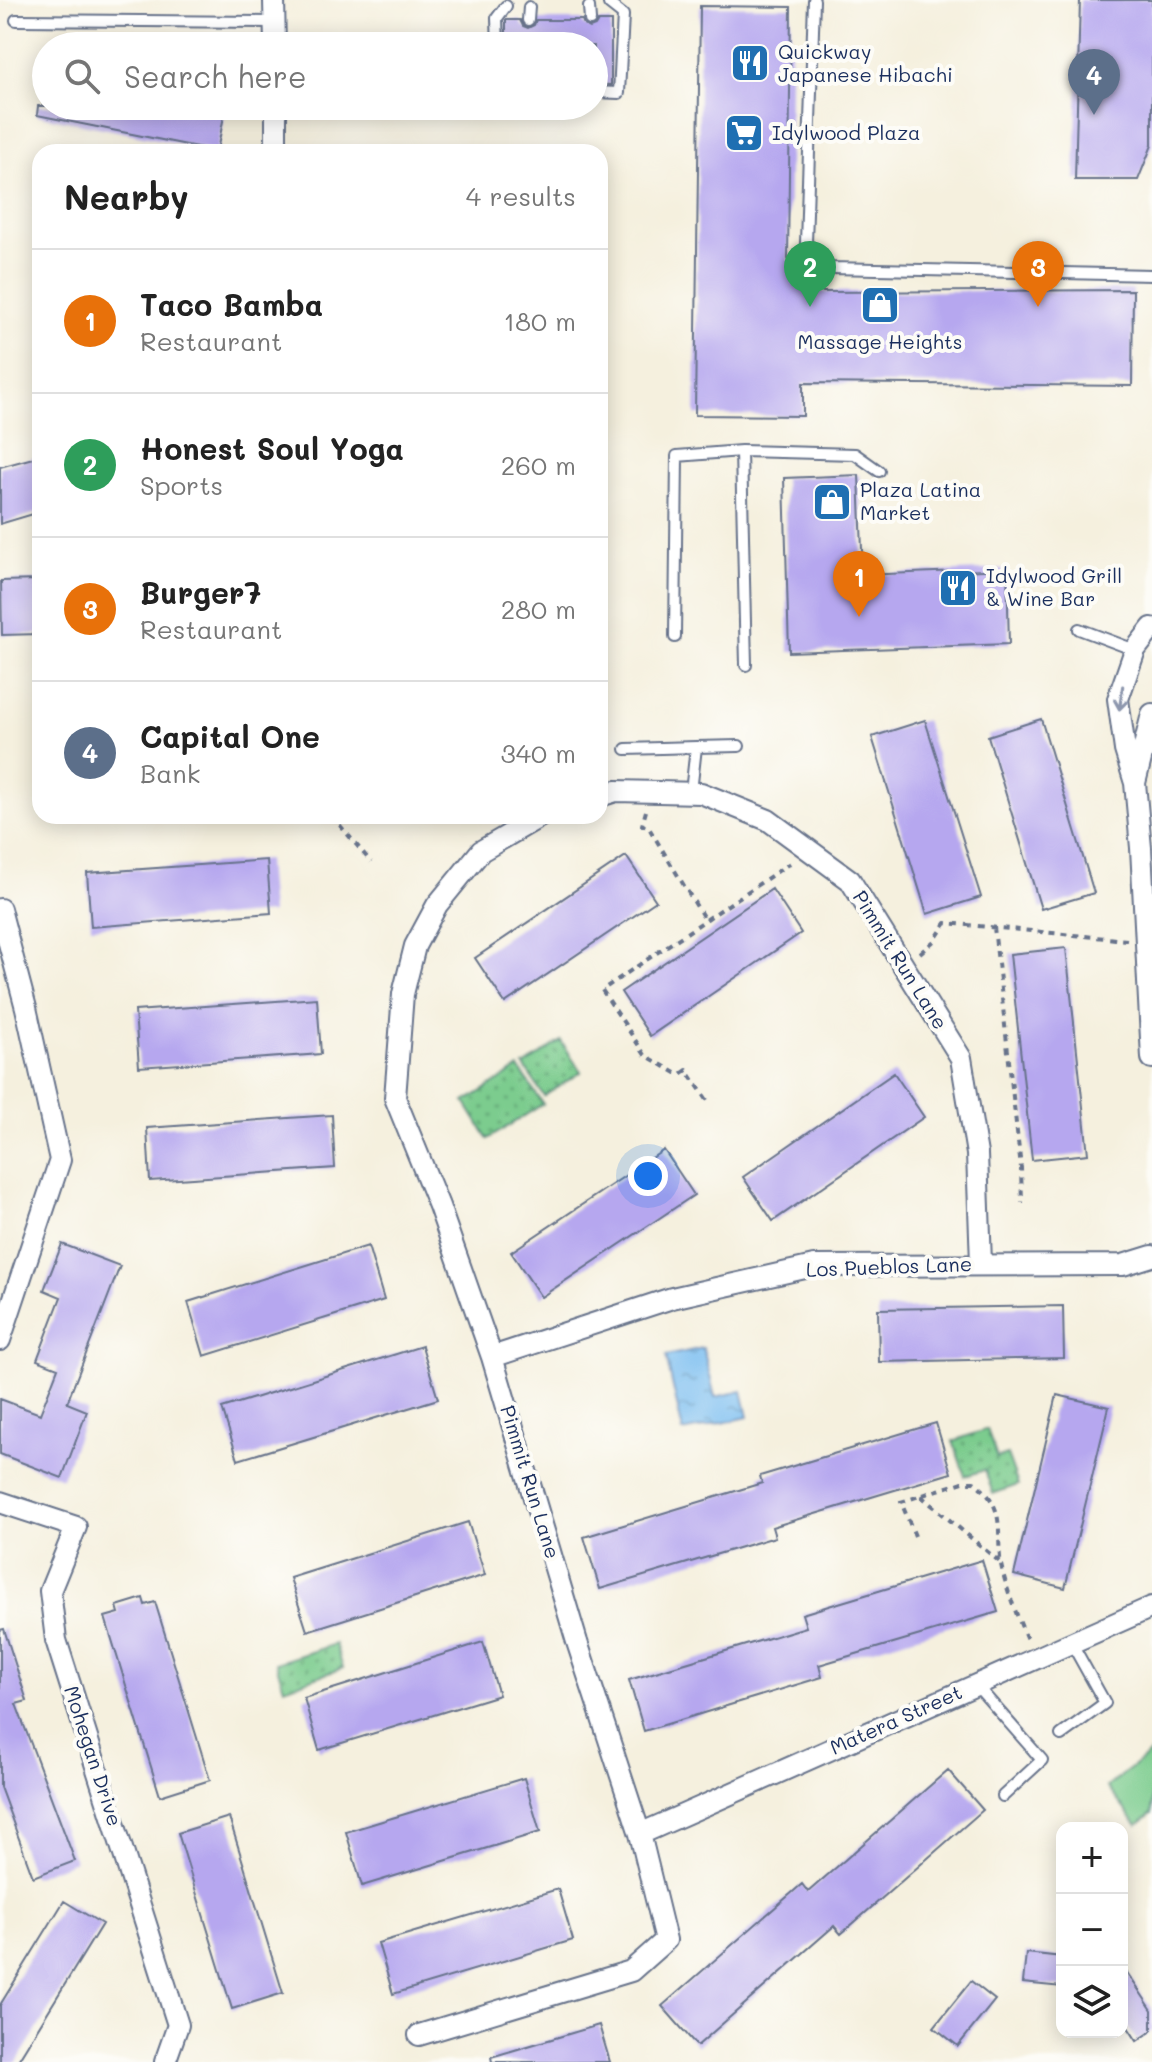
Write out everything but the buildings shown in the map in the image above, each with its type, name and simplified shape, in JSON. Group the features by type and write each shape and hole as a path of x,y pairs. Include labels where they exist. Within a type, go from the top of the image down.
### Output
{"street":[{"path":"274,0 274,32"},
{"path":"276,120 276,144"},
{"path":"1152,628 1135,650 1118,699 1125,750 1135,783 1147,848 1146,943 1152,1058"},
{"path":"1135,783 1152,714"},
{"name":"Pimmit Run Lane","path":"608,794 616,791 701,793 768,820 850,880 961,1058 977,1154 981,1263"},
{"name":"Pimmit Run Lane","path":"419,2035 631,1971 666,1940 640,1834 577,1642 492,1357 439,1206 395,1098 403,994 415,946 437,905 481,851 527,824"},
{"path":"0,909 60,1160 0,1340"},
{"name":"Los Pueblos Lane","path":"492,1357 672,1298 814,1266 981,1263 1123,1265 1152,1256"},
{"name":"Mohegan Drive","path":"0,1502 76,1527 50,1591 56,1640 178,2025 165,2062"},
{"name":"Matera Street","path":"640,1834 1152,1607"}],"lane":[{"path":"814,0 806,243 830,268 1152,275"},
{"path":"608,93 619,93 623,15 609,4"},
{"path":"498,32 497,18 506,6"},
{"path":"528,20 529,7"},
{"path":"589,7 590,20"},
{"path":"16,20 274,22"},
{"path":"741,451 746,665"},
{"path":"675,637 677,456 741,451 855,454 879,471"},
{"path":"1079,629 1135,650"},
{"path":"626,749 739,746"},
{"path":"691,792 696,747"},
{"path":"1061,1735 1105,1703 1071,1642"},
{"path":"976,1685 1042,1760 1003,1796"}],"path":[{"path":"651,792 642,825 649,828 705,920"},
{"path":"339,824 371,862"},
{"path":"707,1100 687,1070 676,1073 645,1055 602,990 799,857 806,847"},
{"path":"904,966 934,941 946,923 1146,943"},
{"path":"994,927 1021,1168 1022,1203"},
{"path":"915,1536 901,1502 963,1482 974,1482 981,1487 999,1518 1001,1563 1014,1607 1035,1659"},
{"path":"921,1496 1001,1563"}],"green space":[{"path":"561,1041 581,1072 544,1096 524,1066"},
{"path":"519,1068 543,1104 488,1139 465,1102"},
{"path":"987,1429 997,1458 1007,1455 1018,1485 993,1494 985,1470 965,1476 953,1441"},
{"path":"335,1644 343,1668 284,1688 276,1663"},
{"path":"1152,1752 1152,1814 1137,1825 1107,1787"}],"water":[{"path":"703,1348 715,1397 742,1391 748,1417 683,1432 666,1356"}],"place":[{"name":"Quickway Japanese Hibachi","path":"750,63"},
{"name":"Capital One","path":"1094,115"},
{"name":"Idylwood Plaza","path":"744,133"},
{"name":"Massage Heights","path":"880,305"},
{"name":"Honest Soul Yoga","path":"810,307"},
{"name":"Burger7","path":"1038,307"},
{"name":"Plaza Latina Market","path":"832,502"},
{"name":"Idylwood Grill & Wine Bar","path":"958,588"},
{"name":"Taco Bamba","path":"859,617"}]}
